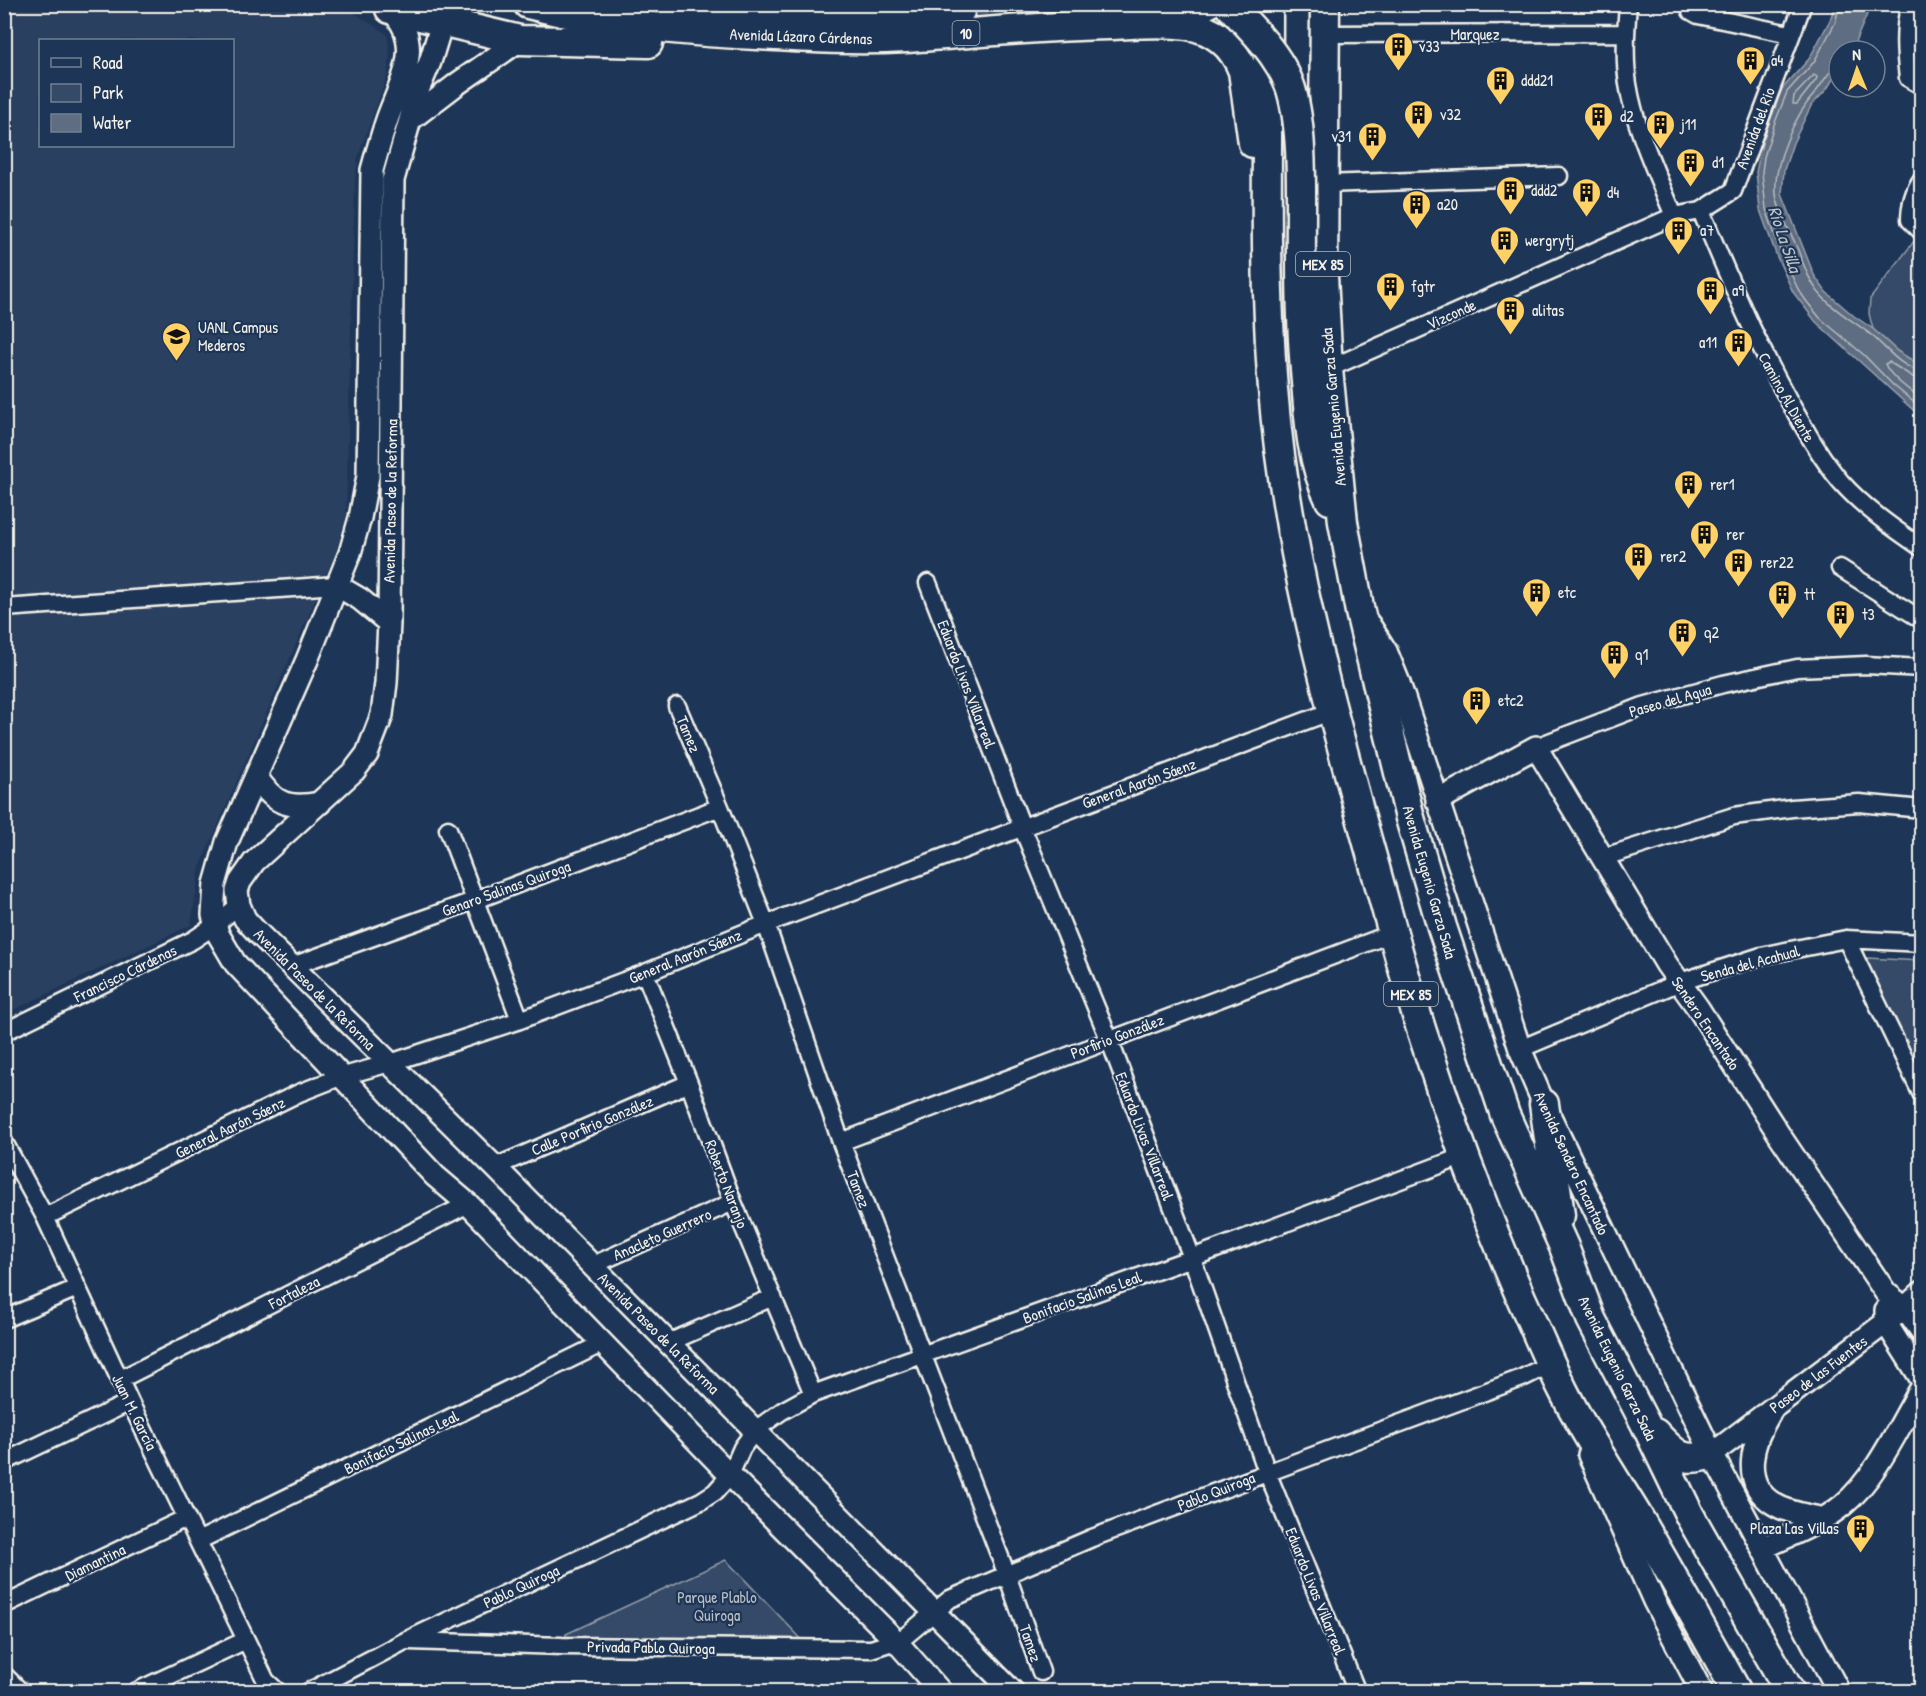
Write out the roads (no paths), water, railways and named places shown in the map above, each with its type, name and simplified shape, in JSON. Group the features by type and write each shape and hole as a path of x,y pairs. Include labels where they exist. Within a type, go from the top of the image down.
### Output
{"highway":[{"name":"Avenida Lázaro Cárdenas","path":"528,4 572,16 627,25 744,35 855,40 1077,26"},
{"path":"670,4 718,10 845,17 960,11"},
{"path":"1077,26 1106,16 1196,8 1207,4"},
{"path":"1228,4 1265,46 1291,89 1300,164 1300,314 1308,415 1320,474 1328,496 1343,522"},
{"name":"MEX 85","path":"1268,4 1267,238 1274,390 1283,477 1298,560 1332,711 1393,933 1421,1029 1464,1156 1550,1364 1564,1394 1660,1554 1737,1692"},
{"name":"Avenida Eugenio Garza Sada","path":"1325,4 1323,276 1328,369 1343,522 1360,612 1410,818 1442,927 1505,1115 1564,1247 1591,1319 1690,1515 1790,1692"},
{"path":"395,14 440,14 520,40 728,45 794,37"},
{"path":"744,35 845,17"},
{"path":"1077,26 1168,23 1188,25 1215,33 1226,43 1239,59 1242,71 1267,238"},
{"path":"1544,1104 1564,1247"},
{"path":"1646,1425 1681,1456 1697,1459 1712,1454"}],"street":[{"path":"1628,4 1626,33 1628,84 1637,122 1674,216"},
{"path":"1690,4 1691,11 1698,15 1790,34"},
{"name":"Avenida del Rio","path":"1674,216 1701,211 1733,191 1803,4"},
{"path":"1910,4 1906,16 1905,48 1908,78 1922,86"},
{"name":"Avenida Paseo de la Reforma","path":"395,14 408,38 407,64 380,140 372,170 368,476 360,518 350,553 308,660 226,842 215,884 214,926 235,963 340,1077 435,1176 468,1204 730,1475 895,1640 941,1692"},
{"name":"Avenida Paseo de la Reforma","path":"440,14 393,180 389,623 382,714 367,754 354,771 254,862 240,882 237,891 239,905 245,919 255,930 670,1342 1013,1692"},
{"name":"Marquez","path":"1325,34 1626,33"},
{"path":"410,120 520,40"},
{"path":"1323,184 1559,176"},
{"path":"1922,179 1915,189 1910,206 1910,220 1922,232"},
{"name":"Camino Al Diente","path":"1701,211 1763,355 1819,455 1858,500 1922,548"},
{"name":"Vizconde","path":"1328,369 1674,216"},
{"path":"1840,568 1922,620"},
{"name":"Eduardo Livas Villarreal","path":"928,583 1022,827 1109,1039 1192,1258 1267,1472 1357,1692"},
{"path":"4,608 336,585 360,598 389,623"},
{"name":"Avenida Sendero Encantado","path":"1360,612 1386,651 1399,683 1520,1049 1544,1104 1712,1454 1839,1692"},
{"name":"Paseo del Agua","path":"1437,801 1536,747 1643,706 1723,684 1787,671 1866,665 1922,668"},
{"name":"Tamez","path":"677,706 766,924 841,1142 1007,1575 1041,1672"},
{"name":"General Aarón Sáenz","path":"45,1217 299,1093 340,1077 520,1020 766,924 1332,711"},
{"name":"Sendero Encantado","path":"1536,747 1667,965 1886,1293 1905,1308 1922,1332"},
{"path":"256,776 278,802 302,806 320,803"},
{"path":"1601,858 1669,835 1745,814 1859,803 1922,809"},
{"name":"Genaro Salinas Quiroga","path":"292,966 476,900 720,807"},
{"path":"448,830 520,1020"},
{"name":"Francisco Cárdenas","path":"4,1032 193,940 239,905"},
{"name":"Porfirio González","path":"841,1142 1393,933"},
{"path":"1846,939 1922,1095"},
{"name":"Senda del Acahual","path":"1520,1049 1680,982 1761,956 1846,939 1922,943"},
{"name":"Roberto Naranjo","path":"645,973 733,1202 813,1394"},
{"name":"Calle Porfirio González","path":"495,1167 689,1083"},
{"name":"Juan M. García","path":"4,1142 11,1172 45,1217 119,1380 246,1640 272,1686"},
{"name":"Bonifacio Salinas Leal","path":"730,1475 742,1448 755,1430 782,1411 813,1394 1192,1258 1464,1156"},
{"name":"Anacleto Guerrero","path":"591,1266 733,1202"},
{"name":"Fortaleza","path":"119,1380 468,1204"},
{"path":"4,1319 77,1288"},
{"name":"Paseo de las Fuentes","path":"1712,1454 1886,1323 1922,1292"},
{"path":"1886,1293 1886,1323 1922,1380"},
{"path":"670,1342 773,1297"},
{"name":"Bonifacio Salinas Leal","path":"198,1541 603,1343"},
{"name":"Pablo Quiroga","path":"895,1640 902,1639 950,1599 1092,1538 1522,1378 1550,1364"},
{"path":"1763,1548 1823,1519 1843,1506 1859,1490 1871,1474 1922,1387"},
{"path":"1564,1394 1601,1487 1654,1600 1702,1692"},
{"path":"4,1462 130,1402"},
{"path":"1776,1405 1759,1431 1754,1448 1752,1468 1755,1482 1763,1495 1775,1505 1823,1519"},
{"name":"Pablo Quiroga","path":"308,1692 405,1641 701,1502 715,1492 730,1475"},
{"name":"Diamantina","path":"4,1605 186,1518"},
{"path":"135,1692 246,1640"},
{"name":"Privada Pablo Quiroga","path":"405,1641 561,1646 849,1650 871,1649 895,1640"},
{"path":"4,1675 21,1692"}],"water":[{"name":"Río La Silla","path":"1835,5 1871,5 1856,39 1827,39 1827,89 1811,106 1793,143 1784,170 1782,194 1814,275 1826,292 1897,351 1921,366 1921,417 1816,322 1793,292 1760,210 1756,172 1763,139 1782,89 1809,59 1830,20"}],"tunnel":[{"path":"960,11 1036,4"}],"place":[{"name":"v33","path":"1398,72"},
{"name":"a4","path":"1750,86"},
{"name":"ddd21","path":"1500,106"},
{"name":"v32","path":"1419,140"},
{"name":"d2","path":"1599,142"},
{"name":"j11","path":"1660,150"},
{"name":"v31","path":"1372,162"},
{"name":"d1","path":"1691,188"},
{"name":"ddd2","path":"1510,216"},
{"name":"d4","path":"1586,218"},
{"name":"a20","path":"1416,230"},
{"name":"a7","path":"1679,256"},
{"name":"wergrytj","path":"1504,266"},
{"name":"fgtr","path":"1390,312"},
{"name":"a9","path":"1711,316"},
{"name":"alitas","path":"1511,336"},
{"name":"UANL Campus Mederos","path":"177,362"},
{"name":"a11","path":"1738,368"},
{"name":"rer1","path":"1689,510"},
{"name":"rer","path":"1705,560"},
{"name":"rer2","path":"1639,582"},
{"name":"rer22","path":"1739,588"},
{"name":"etc","path":"1537,618"},
{"name":"tt","path":"1783,620"},
{"name":"t3","path":"1841,640"},
{"name":"q2","path":"1683,658"},
{"name":"q1","path":"1614,680"},
{"name":"etc2","path":"1477,726"},
{"name":"Plaza Las Villas","path":"1860,1554"}],"park label":[{"name":"Parque Plablo Quiroga","path":"717,1606"}]}
